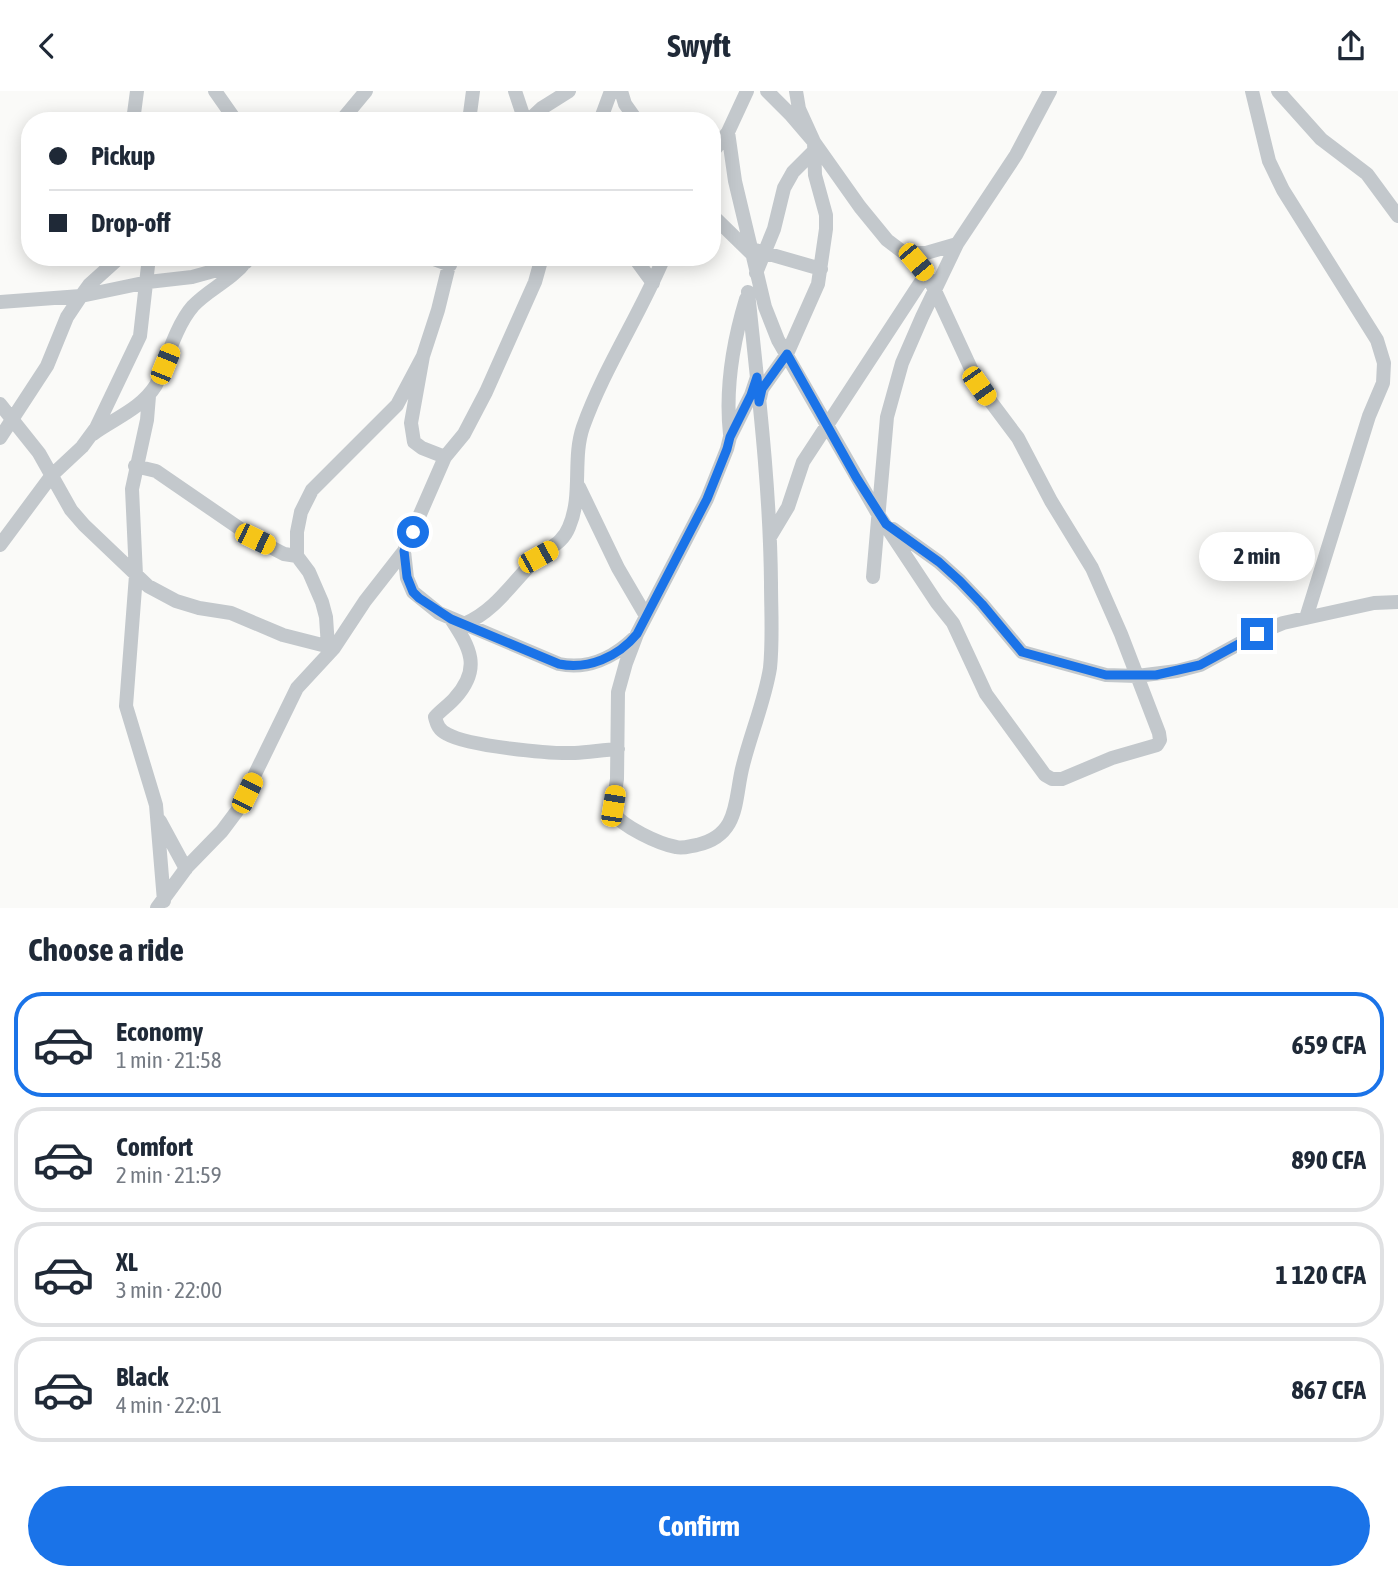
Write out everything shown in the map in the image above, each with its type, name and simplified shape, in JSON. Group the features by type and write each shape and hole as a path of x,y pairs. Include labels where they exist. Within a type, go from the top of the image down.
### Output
{"street":[{"path":"135,112 137,91"},
{"path":"348,112 366,91"},
{"path":"470,112 473,91"},
{"path":"515,91 523,112"},
{"path":"537,112 569,91"},
{"path":"603,112 611,91"},
{"path":"621,91 631,112"},
{"path":"721,141 747,91"},
{"path":"728,132 735,181 756,252 756,272 770,321 882,519 953,623 986,694 1045,775 1052,779 1062,779 1112,758 1157,745 1160,740 1159,733 1121,633 1092,568 1051,501 1018,438 979,386 926,274 887,240 790,114 766,91"},
{"path":"759,402 762,389 787,354 818,284 827,221 814,175 814,147 799,109 796,91"},
{"path":"873,577 882,519 887,417 902,363 957,244 1016,155 1050,91"},
{"path":"1252,91 1269,161 1283,190 1377,340 1384,363 1383,383 1369,416 1306,618"},
{"path":"1278,91 1321,139 1367,174 1398,216"},
{"path":"218,96 230,112"},
{"path":"218,96 237,112"},
{"path":"721,132 728,132"},
{"path":"756,252 777,220 784,188 793,171 814,147"},
{"path":"721,227 748,229"},
{"path":"721,229 756,252 821,269"},
{"path":"905,253 926,253 957,244"},
{"path":"0,438 47,366 67,317 89,285 110,266"},
{"path":"91,436 139,336 149,266"},
{"path":"0,302 81,296 148,282 192,277 226,266"},
{"path":"0,545 52,475 91,436 149,396 187,314 204,296 234,275 242,266"},
{"path":"445,457 414,442 411,423 423,356 449,266"},
{"path":"160,904 186,869 237,811 297,688 404,551 445,457 464,434 481,403 535,282 539,266"},
{"path":"641,266 653,283"},
{"path":"457,622 477,618 502,597 538,557 562,540 570,527 577,500 579,439 597,394 660,266"},
{"path":"730,437 728,409 735,337 756,272"},
{"path":"769,539 785,512 803,462 926,274"},
{"path":"748,292 757,377 767,482 769,669 742,769 738,799 726,829 705,843 681,848 653,839 612,812 618,749 618,692 637,634 707,499 730,437 757,377"},
{"path":"331,647 322,602 309,572 297,556 297,532 303,506 320,482 397,405 423,356"},
{"path":"149,396 147,420 132,489 136,575 126,706 143,758 156,814 160,904"},
{"path":"0,404 39,453 71,510 136,575 158,592 176,601 231,613 283,635 331,647"},
{"path":"135,466 156,471 255,539 284,554 297,556"},
{"path":"767,482 785,512"},
{"path":"578,483 618,568 646,616"},
{"path":"882,519 960,581 1022,652 1106,675 1137,676 1177,671 1200,665 1269,628 1374,603 1398,602"},
{"path":"404,551 407,577 413,592 429,606 457,622 559,664 575,667 592,664 608,657 637,634"},
{"path":"457,622 471,655 470,672 464,688 435,717 441,730 449,736 494,746 573,753 618,749"},
{"path":"156,814 186,869"}],"route":[{"path":"413,532 404,551 407,577 413,592 439,613 559,664 575,667 608,657 637,634 707,499 730,437 757,377 759,402 762,389 787,354 878,514 886,524 939,562 960,581 1022,652 1106,675 1156,675 1200,665 1257,634"}]}
